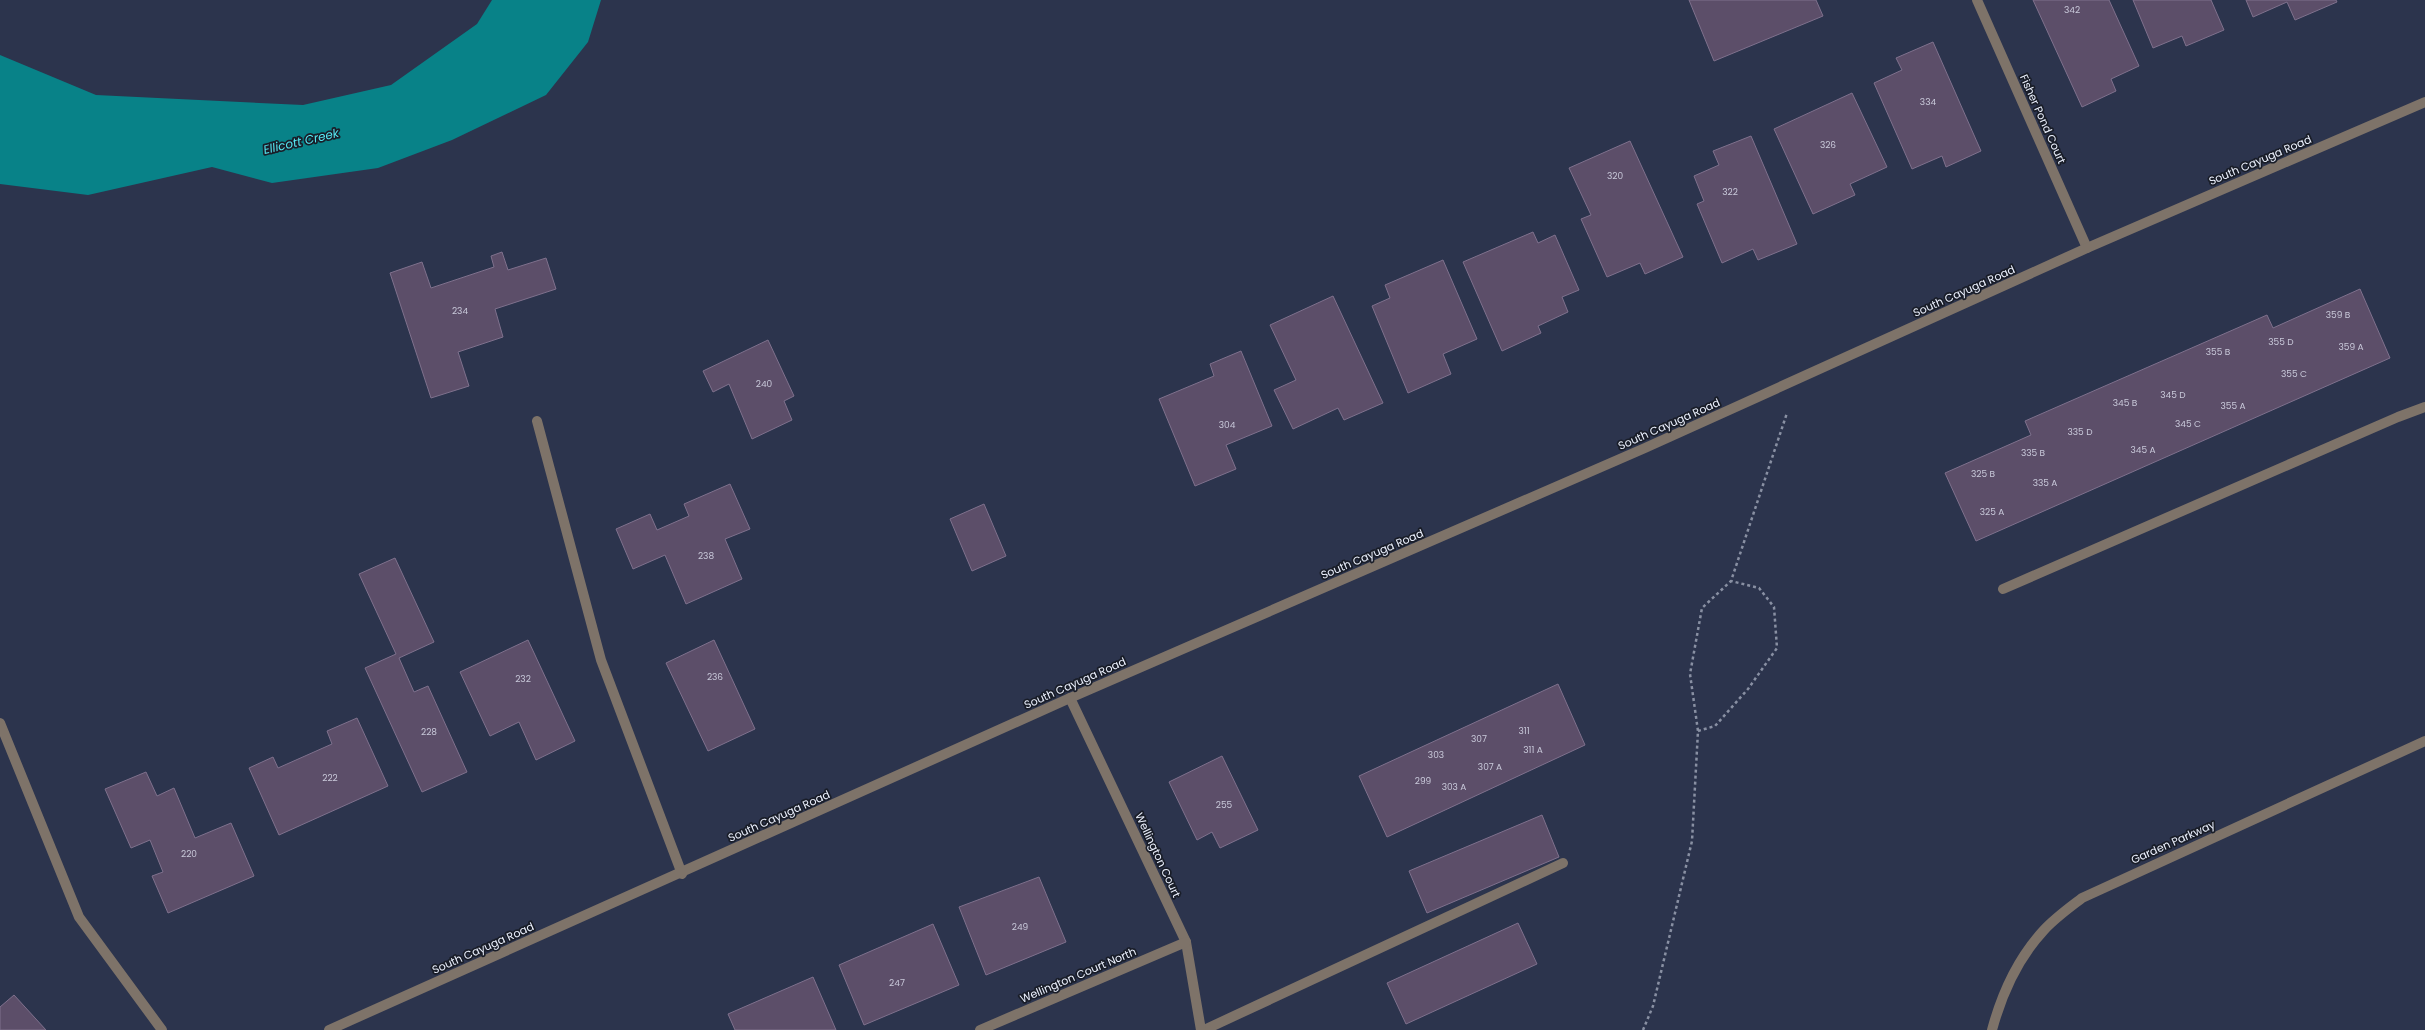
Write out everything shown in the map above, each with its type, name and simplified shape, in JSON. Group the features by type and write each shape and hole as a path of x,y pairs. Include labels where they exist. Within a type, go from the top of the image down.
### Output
{"street":[{"name":"Fisher Pond Court","path":"1977,0 2087,248"},
{"name":"South Cayuga Road","path":"329,1030 682,874 1070,698 1630,455 2087,248 2425,102"},
{"path":"2003,589 2398,417 2425,407"},
{"path":"537,421 601,660 682,874"},
{"name":"Wellington Court","path":"1070,698 1186,942 1200,1030"},
{"path":"0,723 79,917 162,1030"},
{"name":"Garden Parkway","path":"1992,1030 1998,1006 2019,962 2044,929 2082,898 2425,741"},
{"path":"1204,1030 1563,863"},
{"name":"Wellington Court North","path":"980,1030 1186,942"}],"path":[{"path":"1643,1030 1653,1006 1692,841 1698,732 1690,674 1702,608 1731,581 1798,379"},
{"path":"1698,732 1715,726 1748,688 1777,648 1774,607 1759,588 1731,581"}],"water":[{"name":"Ellicott Creek","path":"492,0 601,0 588,42 546,95 452,140 378,168 272,183 212,167 88,195 0,184 0,55 96,95 303,105 391,85 477,24"}],"building":[{"path":"1689,0 1816,0 1823,16 1714,61"},
{"path":"2033,0 2109,0 2139,66 2111,79 2116,91 2082,107"},
{"path":"2133,0 2211,0 2224,30 2186,46 2182,36 2153,48"},
{"path":"2246,0 2336,0 2337,2 2295,20 2287,2 2253,17"},
{"path":"1933,42 1981,151 1946,167 1942,156 1912,169 1874,83 1902,70 1896,58"},
{"path":"1852,93 1887,167 1850,184 1855,195 1813,214 1774,129"},
{"path":"1751,136 1797,244 1758,260 1753,249 1722,263 1697,204 1704,201 1694,176 1719,165 1713,151"},
{"path":"1630,141 1683,257 1645,274 1640,263 1607,277 1581,219 1591,215 1569,168"},
{"path":"1533,232 1538,243 1555,235 1579,290 1562,297 1568,312 1538,326 1541,333 1502,351 1463,262"},
{"path":"502,252 508,270 546,258 556,289 495,309 503,337 458,352 469,386 431,398 390,273 422,262 431,288 494,267 491,256"},
{"path":"1443,260 1477,339 1443,354 1451,374 1408,393 1372,306 1390,298 1385,285"},
{"path":"2360,289 2390,358 1976,541 1945,473 2031,435 2025,421 2267,315 2273,328"},
{"path":"1333,296 1383,403 1344,420 1338,408 1293,429 1274,390 1296,380 1270,325"},
{"path":"768,340 794,396 784,401 792,420 752,439 729,384 713,392 703,371"},
{"path":"1241,351 1272,426 1226,445 1236,469 1195,486 1159,399 1214,376 1210,364"},
{"path":"730,484 750,529 725,539 742,579 686,604 665,555 633,569 616,529 650,514 657,530 689,516 684,504"},
{"path":"984,504 1006,556 972,571 950,519"},
{"path":"395,558 434,642 399,658 414,692 428,686 467,772 422,792 365,668 396,654 359,574"},
{"path":"528,640 575,741 536,760 519,722 490,736 460,672"},
{"path":"714,640 755,729 708,751 666,663"},
{"path":"1558,684 1585,745 1387,837 1359,776"},
{"path":"357,718 388,786 279,835 249,768 273,757 278,768 332,744 327,731"},
{"path":"1222,756 1258,830 1220,848 1212,832 1197,840 1169,782"},
{"path":"146,772 157,796 174,788 195,838 231,823 254,876 168,913 152,876 163,872 150,840 131,848 105,789"},
{"path":"1542,815 1559,857 1427,913 1409,871"},
{"path":"1039,877 1066,942 986,975 959,907"},
{"path":"1518,923 1537,964 1406,1024 1387,983"},
{"path":"933,924 959,985 864,1025 839,965"},
{"path":"813,977 836,1030 735,1030 728,1014"},
{"path":"14,995 46,1030 0,1030 0,1007"}]}
